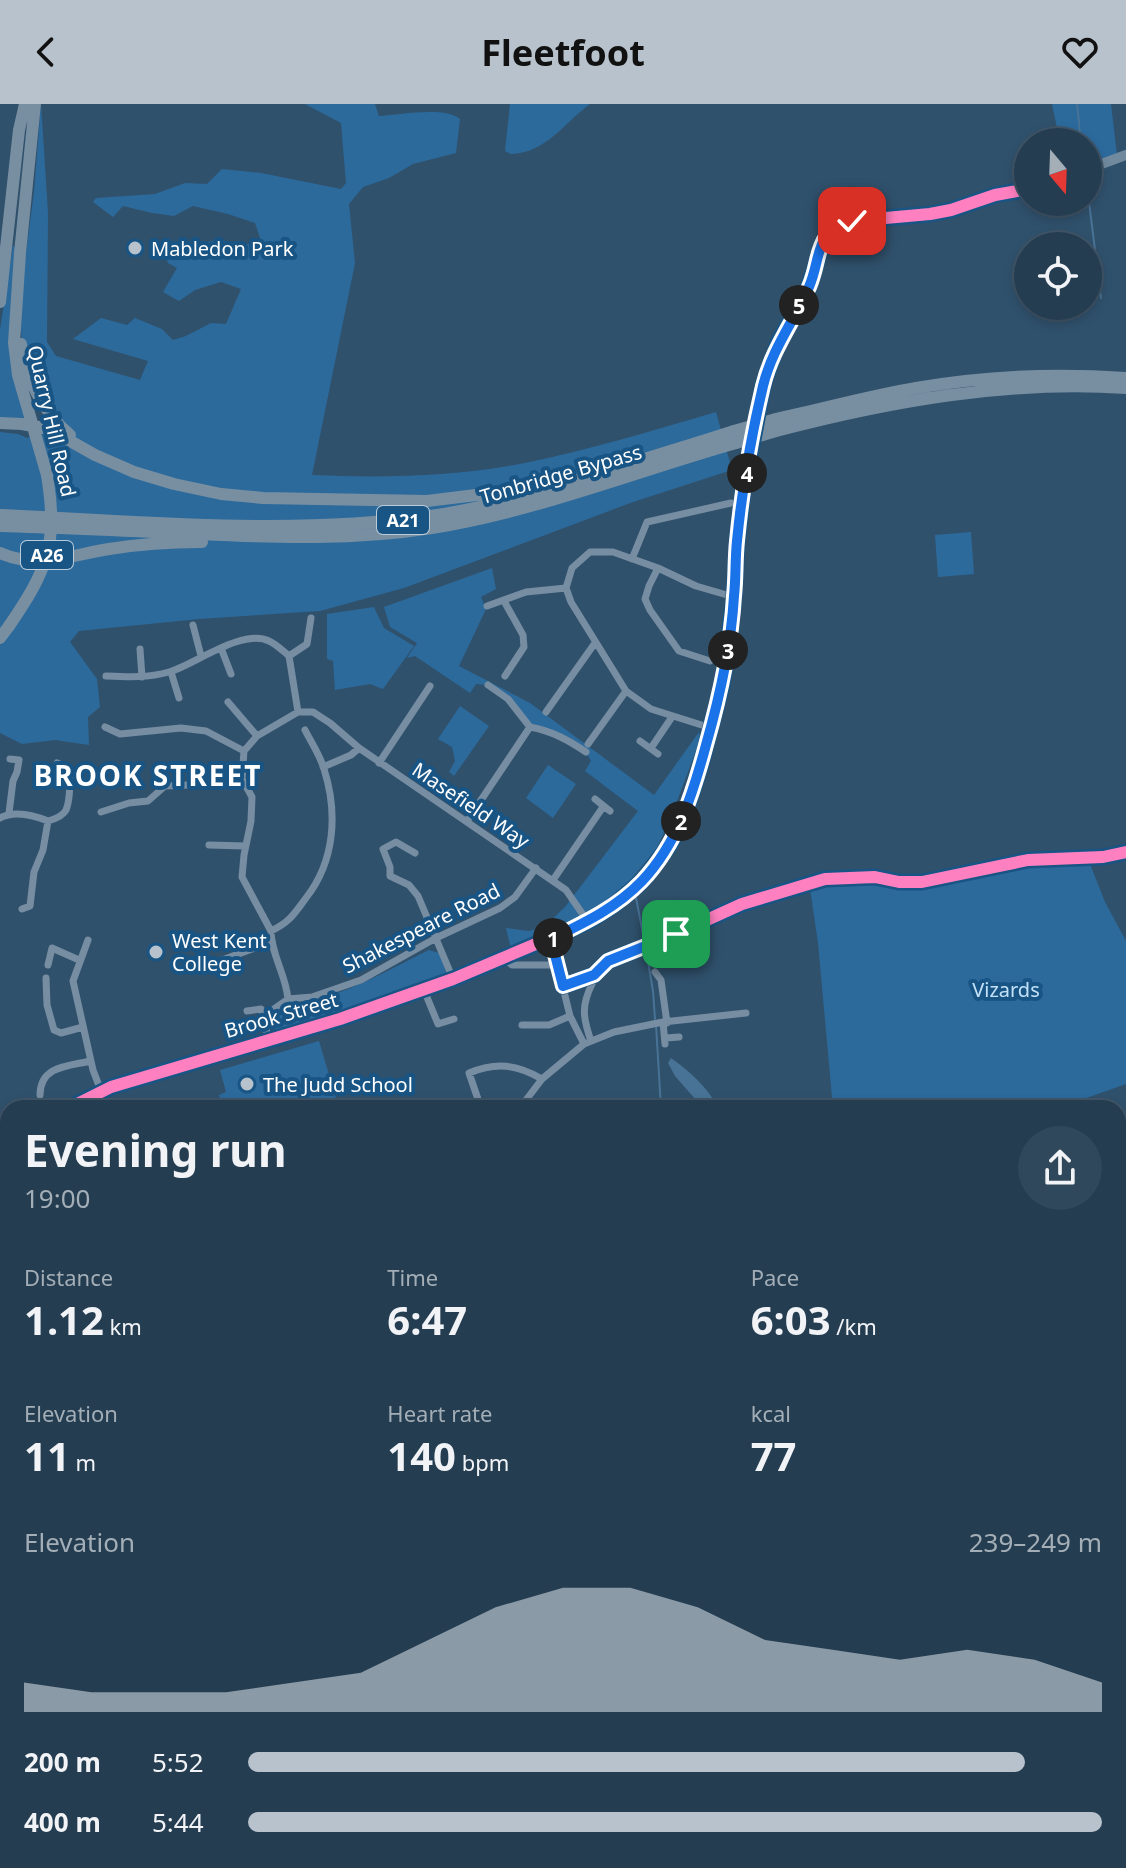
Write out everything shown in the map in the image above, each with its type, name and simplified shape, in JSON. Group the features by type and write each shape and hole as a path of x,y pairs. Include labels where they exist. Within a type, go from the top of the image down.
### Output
{"highway":[{"path":"0,302 19,130 25,104"},
{"name":"Quarry Hill Road","path":"0,638 38,581 49,550 52,519 47,475 14,359 14,322 35,104"},
{"path":"16,305 23,358 34,388 64,431 85,449"},
{"name":"Tonbridge Bypass","path":"0,515 252,525 349,525 409,519 519,497 613,468 914,388 1052,376 1126,378"},
{"name":"Tonbridge Bypass","path":"776,425 935,397 1037,387 1126,388"},
{"path":"0,424 49,429 114,464 174,484 221,494 263,498 427,501 510,492 613,468"},
{"path":"0,424 21,429 37,442"},
{"name":"Tonbridge Bypass","path":"0,526 277,537 399,533 522,508 735,437"},
{"path":"0,553 35,562 162,542 220,542 277,537"}],"street":[{"path":"1102,164 1126,155"},
{"name":"Brook Street","path":"84,1100 101,1091 340,1019 504,959 588,922 643,880 671,843 688,805 711,728 724,676 743,492 764,382 779,341 808,289 827,235 838,226 852,221 930,214 1014,192"},
{"path":"632,559 647,522 731,503"},
{"path":"711,728 651,709 626,691 571,602 566,588 572,568 590,552 613,552 696,586 734,597"},
{"path":"658,568 645,599 650,610 679,651 707,660 708,649"},
{"path":"487,606 526,592 566,588"},
{"path":"504,601 523,635 524,647 505,676"},
{"path":"289,656 307,644 311,618"},
{"path":"193,625 201,656"},
{"path":"106,676 142,677 171,672 201,656 246,639 267,639 289,656 298,712 257,736 244,751 242,779 252,797 242,877 271,931 271,942 287,983 288,999"},
{"path":"546,712 595,643"},
{"path":"221,648 231,674"},
{"path":"140,649 142,677"},
{"path":"171,672 179,698"},
{"path":"488,685 508,699 530,727 546,730 587,748 626,691"},
{"path":"379,763 430,686"},
{"path":"228,702 257,736"},
{"name":"Masefield Way","path":"298,712 313,712 330,723 379,763 553,880 572,897 588,922"},
{"path":"640,741 654,751 672,717"},
{"path":"105,727 120,734 181,728 206,731 244,751"},
{"path":"467,821 530,727"},
{"path":"271,931 286,924 315,887 327,859 333,825 331,799 323,767 305,730"},
{"path":"323,767 351,755 359,748"},
{"path":"9,813 19,760 10,759"},
{"path":"0,818 9,813 36,816 48,821 60,816 66,809 71,773 57,763"},
{"path":"101,812 148,801 165,786 242,779"},
{"path":"553,880 607,809 595,799"},
{"path":"29,908 34,872 43,850 48,821"},
{"path":"415,853 396,842 379,849 390,867 390,876 409,885 418,896 453,979"},
{"path":"209,845 245,846"},
{"path":"563,986 594,975 608,961 742,904 825,879 875,877 899,882 922,882 1028,860 1103,857 1126,852"},
{"name":"Shakespeare Road","path":"264,1016 288,999 312,997 361,980 436,938 500,908 515,897 536,868"},
{"path":"551,939 570,1016 588,1042"},
{"path":"88,940 73,981 101,1091"},
{"path":"222,960 271,942"},
{"path":"48,965 52,948 79,960"},
{"path":"504,959 512,965 558,965"},
{"path":"655,972 661,980 666,1041 679,1037"},
{"path":"661,980 672,975"},
{"path":"46,978 47,1005 54,1030 61,1033 83,1027"},
{"path":"588,1042 584,1006 592,984"},
{"path":"424,990 438,1024 454,1019"},
{"path":"247,1011 261,1009 268,1039"},
{"path":"526,1100 542,1079 588,1042 614,1032 665,1022 746,1013"},
{"path":"522,1025 549,1025 570,1016"},
{"path":"40,1095 40,1083 49,1071 91,1061"},
{"path":"460,1077 484,1067 501,1065 542,1079"},
{"path":"469,1073 478,1100"}],"green space":[{"path":"41,104 48,213 47,342 56,356 140,380 148,361 73,339 101,318 127,325 135,318 162,329 173,340 211,323 226,324 241,289 221,282 195,290 179,301 163,292 177,268 168,263 163,249 167,242 177,250 216,240 255,245 260,238 255,223 228,214 193,206 174,216 123,206 113,217 93,202 96,198 155,194 185,183 207,184 222,169 261,173 341,189 346,183 341,123 305,104 375,104 379,116 444,113 460,119 456,153 413,164 389,178 363,187 349,204 355,263 312,475 416,476 469,472 545,459 716,412 732,470 633,502 404,588 320,611 79,631 70,642 97,679 100,707 88,717 89,745 55,740 22,744 0,733 0,432 27,438 44,434 62,442 22,344 20,316"},
{"path":"510,104 590,104 545,143 511,154 505,151"},
{"path":"1052,104 1111,104 1117,155 1102,160 1102,128 1057,128"},
{"path":"13,245 17,250 12,307 28,423 0,420 0,330"},
{"path":"971,532 974,574 938,577 935,535"},
{"path":"492,568 496,589 481,597 486,609 459,666 530,703 654,795 699,732 700,740 657,848 623,889 593,910 511,949 506,928 529,931 545,926 565,907 638,811 585,771 591,761 586,752 530,723 488,685 476,684 470,693 415,656 407,658 417,643 390,627 384,607"},
{"path":"374,607 384,628 414,646 383,689 370,684 335,690 333,661 327,659 327,614"},
{"path":"460,706 489,726 454,776 449,772 455,761 452,747 438,739"},
{"path":"548,765 576,784 553,818 526,798"},
{"name":"Vizards","path":"1040,864 1090,864 1105,902 1126,941 1126,1084 1081,1100 832,1100 810,888 852,883 908,885 966,879"},
{"path":"429,950 439,953 445,978 336,1015 278,1031 270,1027 270,1022 290,1003 309,1001 344,990"},
{"path":"319,1041 337,1100 221,1100 219,1095 226,1092 220,1070"}],"shaded area":[{"path":"671,1058 685,1068 713,1100 696,1100 668,1063"}],"waterway":[{"path":"1077,104 1080,128"},
{"path":"1091,216 1093,232"},
{"path":"636,898 645,944"},
{"path":"646,950 655,1019"},
{"path":"656,1025 661,1100"}],"cycle path":[{"path":"85,1100 111,1087 340,1019 453,979 588,922 643,880 671,843 700,768 722,686 743,492 764,382 779,341 808,289 823,243 831,230 852,221 930,214 1014,192"},
{"path":"563,986 594,975 608,961 742,904 825,879 875,877 899,882 922,882 1028,860 1103,857 1126,852"}],"place":[{"name":"Mabledon Park","path":"135,248"},
{"name":"West Kent College","path":"156,952"},
{"name":"The Judd School","path":"247,1084"}],"district":[{"name":"BROOK STREET","path":"148,775"}],"route":[{"path":"676,934 608,961 594,975 563,986 551,939 601,914 643,880 671,843 688,805 722,686 743,492 764,382 779,341 808,289 823,243 831,230 852,221"}]}
